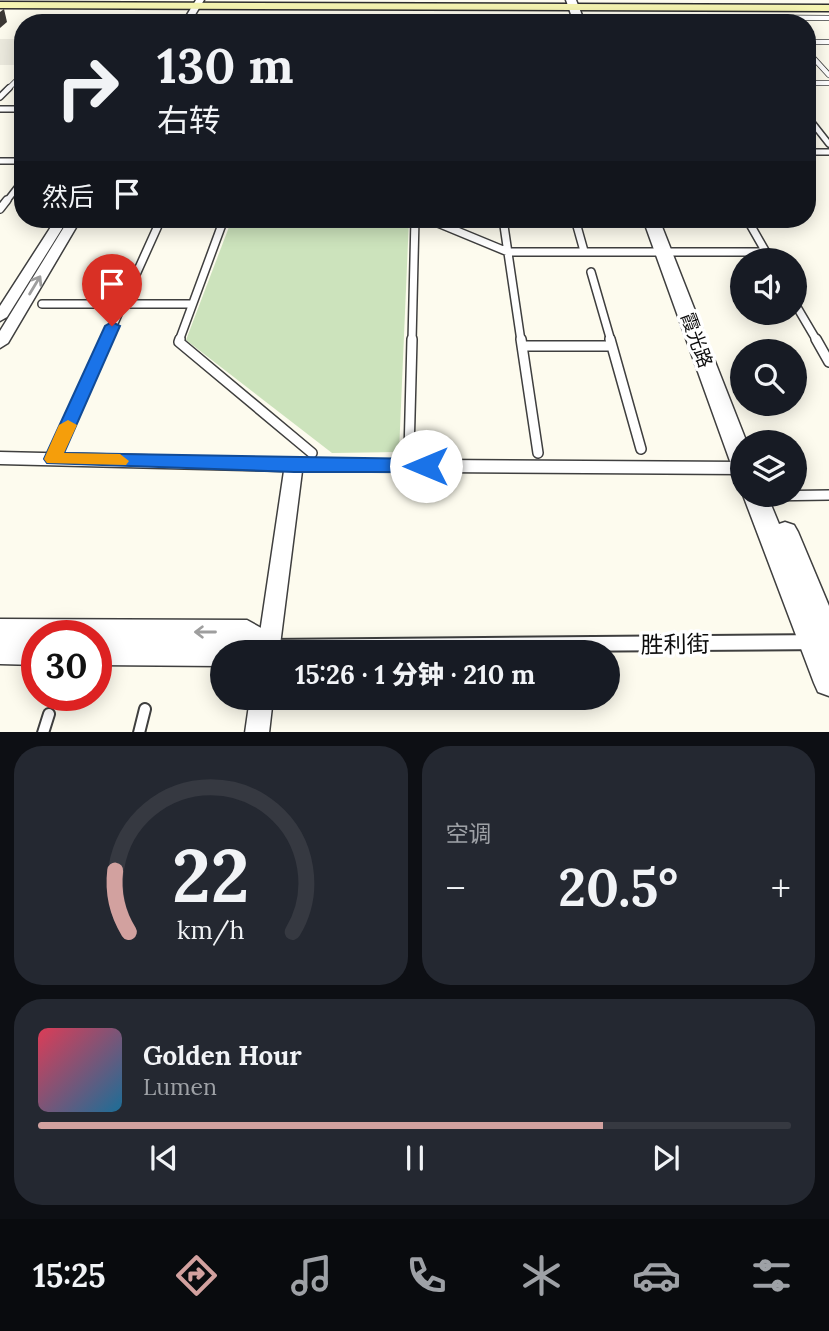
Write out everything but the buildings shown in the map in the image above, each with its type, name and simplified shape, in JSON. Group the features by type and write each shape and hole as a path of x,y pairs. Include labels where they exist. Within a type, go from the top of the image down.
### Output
{"main road":[{"path":"0,4 421,2 777,10 829,6"},
{"path":"202,3 569,4"}],"street":[{"path":"0,317 56,228"},
{"path":"0,343 70,228"},
{"name":"霞光路","path":"656,228 743,430"},
{"name":"霞光路","path":"661,228 731,430"},
{"path":"0,458 294,465 730,468"},
{"path":"264,640 294,465"},
{"path":"761,507 824,642"},
{"path":"775,507 824,642 829,683"},
{"name":"胜利街","path":"0,631 247,632 253,640"},
{"name":"胜利街","path":"620,645 824,642"},
{"path":"0,652 21,653"},
{"path":"112,653 210,654"},
{"path":"257,732 260,710"}],"lane":[{"path":"727,14 777,10 803,14"},
{"path":"816,61 829,75"},
{"path":"0,97 14,83"},
{"path":"816,127 829,144"},
{"path":"0,209 14,191"},
{"path":"53,459 156,228"},
{"path":"221,228 179,342 312,453"},
{"path":"409,453 415,228"},
{"path":"450,228 508,251 730,252"},
{"path":"504,228 538,453"},
{"path":"578,228 584,251"},
{"path":"752,228 763,248"},
{"path":"591,272 641,449"},
{"path":"42,304 192,304"},
{"path":"807,324 829,362"},
{"path":"818,343 829,343"},
{"path":"522,346 612,346"},
{"path":"807,495 829,495"},
{"path":"139,732 145,709"},
{"path":"43,732 49,714"}],"green space":[{"path":"229,228 409,228 399,452 332,453 186,340"}],"shaded area":[{"path":"0,39 14,39 14,65 0,65"}],"slow traffic":[{"path":"68,425 53,459 120,461"}],"route":[{"path":"112,326 53,459 426,466"}]}
